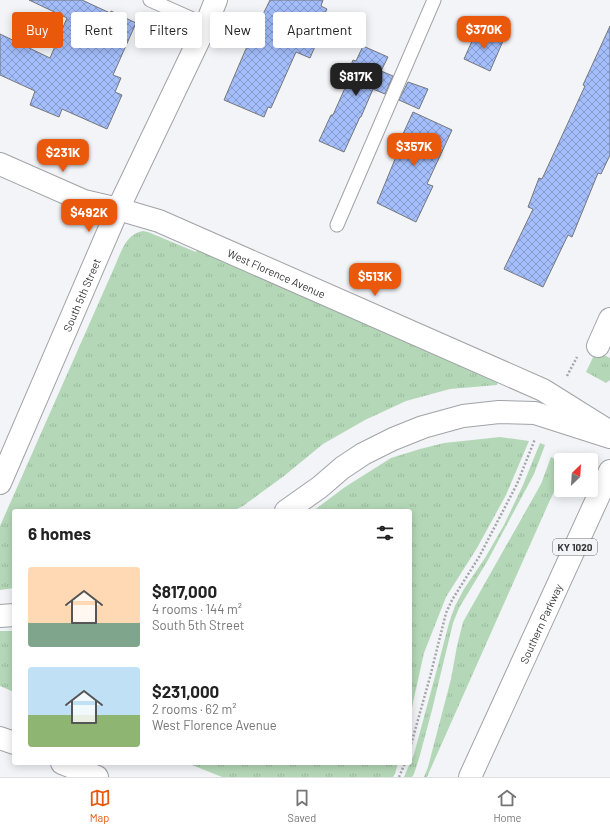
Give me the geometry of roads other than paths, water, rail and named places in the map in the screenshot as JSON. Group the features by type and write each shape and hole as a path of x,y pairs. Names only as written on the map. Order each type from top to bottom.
{"main road":[{"name":"South 5th Street","path":"0,482 118,209 206,25 216,0"},
{"name":"West Florence Avenue","path":"0,164 84,201 159,221 543,390 610,432"},
{"path":"589,349 610,318"},
{"path":"289,509 320,487 342,468 363,454 393,439 423,427 463,416 499,412 535,413 610,437"},
{"name":"Southern Parkway","path":"470,777 610,471"},
{"path":"0,616 12,615"},
{"path":"0,738 12,742"},
{"path":"67,765 97,777"}],"lane":[{"path":"150,0 206,25"},
{"path":"337,225 434,0"}]}
